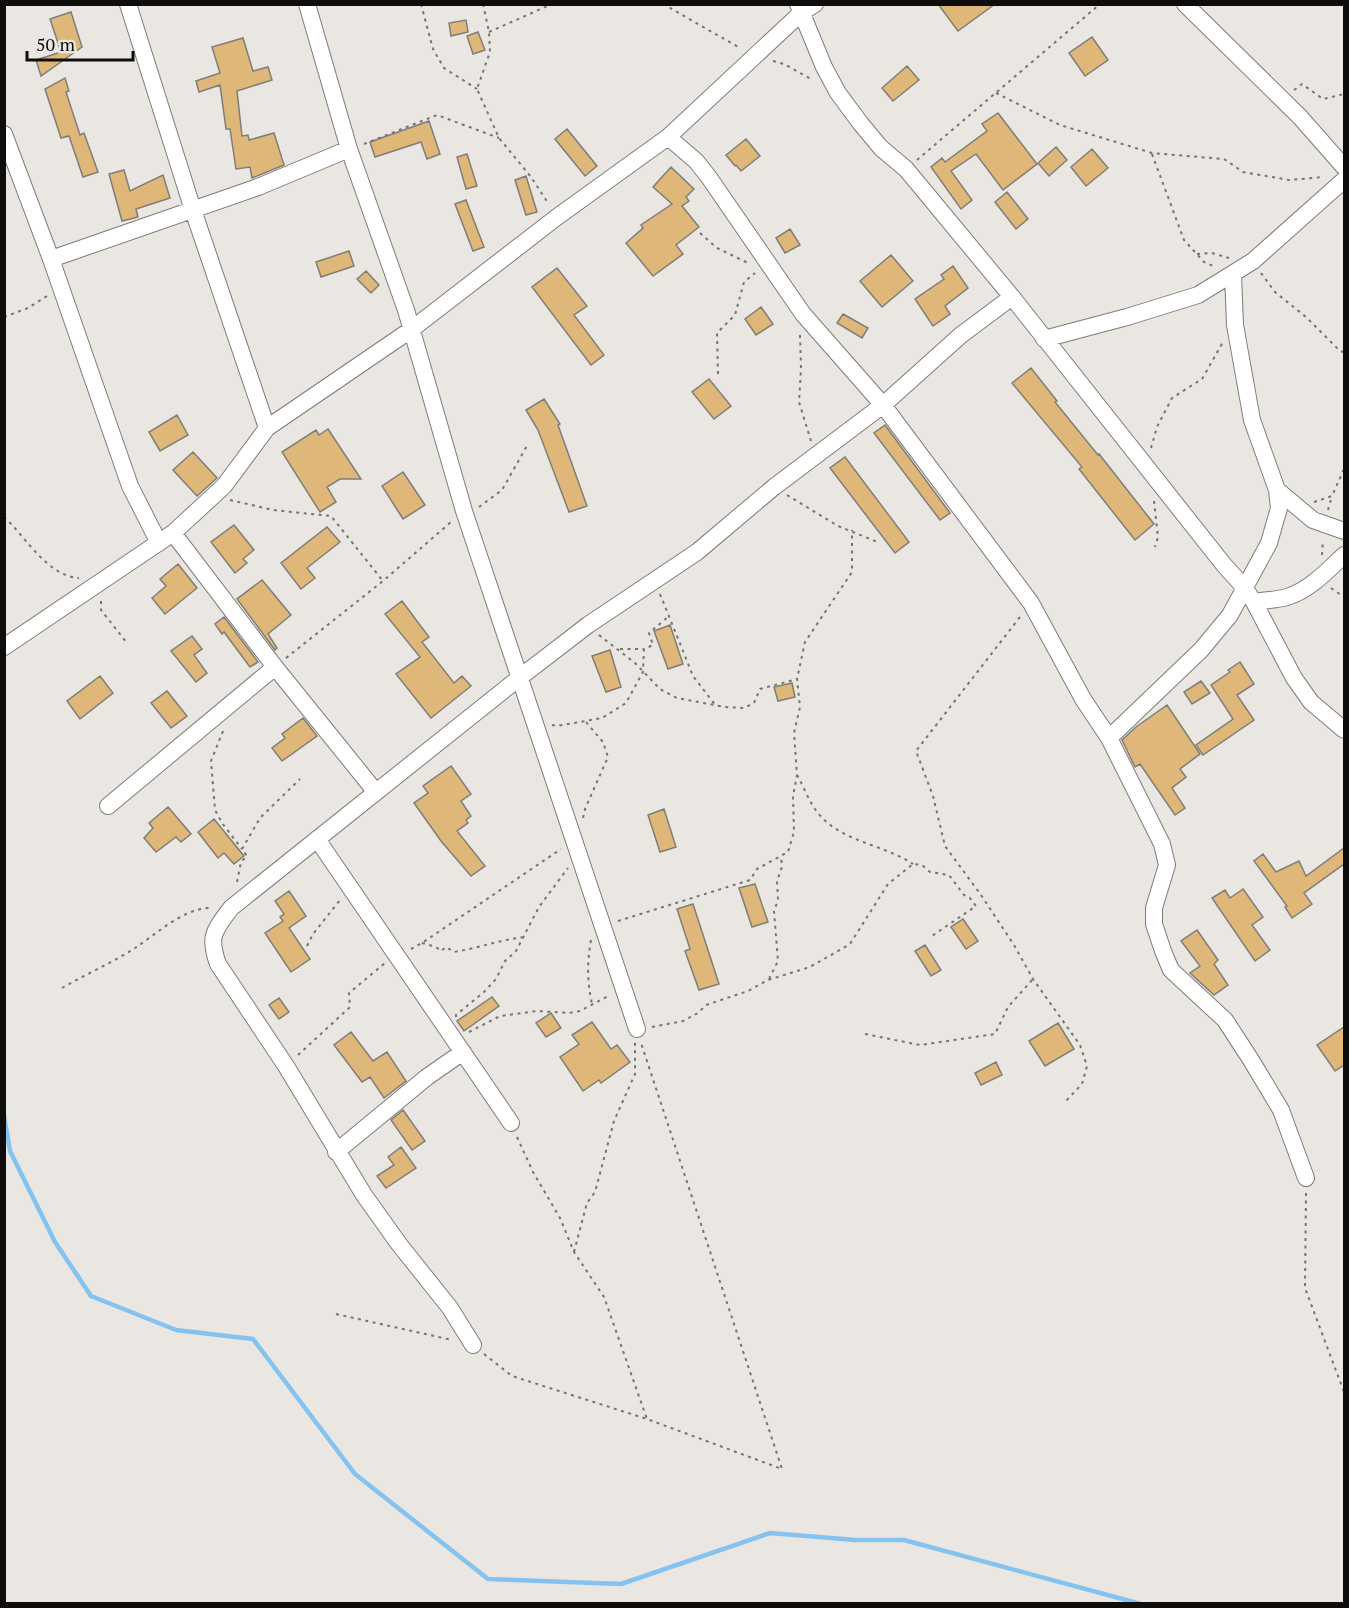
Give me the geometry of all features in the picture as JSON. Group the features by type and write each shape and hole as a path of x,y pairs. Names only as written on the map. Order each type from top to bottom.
{"street":[{"path":"128,4 193,210 267,428"},
{"path":"307,4 350,149 412,329 464,510 637,1029"},
{"path":"1044,339 1198,295 1253,261 1341,174 1282,98 1185,4"},
{"path":"4,647 173,533 214,497 238,469 267,428 412,329 557,217 668,137 805,7"},
{"path":"805,7 811,40 838,93 881,148 906,169 1012,297 1224,565 1244,587 1294,678 1311,702 1344,730"},
{"path":"4,134 8,154 51,259 130,486 159,543"},
{"path":"668,137 696,161 708,176 803,314 883,405 1031,603 1083,699 1109,738 1162,844 1167,865 1154,908 1154,924 1162,951 1171,970 1225,1020 1251,1060 1281,1110 1306,1178"},
{"path":"51,259 258,187 350,149"},
{"path":"1109,738 1201,650 1230,615 1269,543 1279,508 1277,490 1252,420 1236,326 1233,274"},
{"path":"472,1345 450,1308 399,1244 336,1152 286,1066 218,964 213,951 212,938 219,924 231,908 375,791 588,625 697,552 774,487 883,405 961,335 1012,297"},
{"path":"1277,490 1313,520 1344,531"},
{"path":"173,533 275,667 375,791"},
{"path":"1254,602 1285,598 1297,593 1319,579 1344,555"},
{"path":"108,806 275,667"},
{"path":"317,839 511,1123"},
{"path":"336,1152 427,1077 463,1052"}],"path":[{"path":"422,4 433,49 444,68 477,89 499,138 531,177 557,217"},
{"path":"477,89 490,52 489,32 483,4"},
{"path":"489,32 552,4"},
{"path":"906,169 1100,4"},
{"path":"1282,98 1302,84 1323,99 1344,94"},
{"path":"996,93 1060,125 1152,153 1224,159 1243,172 1289,180 1341,174"},
{"path":"350,149 437,115 499,138"},
{"path":"1152,153 1184,240 1204,262 1233,274"},
{"path":"700,234 717,248 753,266"},
{"path":"1197,254 1212,253 1229,258 1242,266 1253,261 1275,292 1306,317 1329,342 1344,352"},
{"path":"718,374 717,333 735,315 744,282 759,270 777,276"},
{"path":"4,317 28,308 49,295 58,283"},
{"path":"803,314 800,329 799,402 813,446 810,459"},
{"path":"1155,547 1158,537 1154,511 1151,449 1157,427 1172,398 1202,379 1215,353 1236,326"},
{"path":"275,667 383,581 464,510 478,507 502,490 528,444"},
{"path":"774,487 838,526 880,543"},
{"path":"214,497 273,510 331,516 383,581"},
{"path":"4,517 51,566 72,577 102,580 101,610 126,643"},
{"path":"592,1004 586,966 592,931 595,926 750,880 757,869 788,852 794,832 793,796 797,775 794,733 800,707 797,679 805,642 852,572 852,530"},
{"path":"652,582 663,599 668,618 693,676 717,706"},
{"path":"1031,603 916,751 933,796 945,846 1014,945 1033,979 1080,1045 1088,1066 1082,1084 1064,1103"},
{"path":"617,650 644,649 653,645 649,633 668,618"},
{"path":"588,625 660,689 677,698 717,706 744,708 754,703 760,689 797,679"},
{"path":"534,722 557,726 586,722 602,718 626,703 643,672 644,649"},
{"path":"62,988 135,948 183,916 207,907 231,908 241,862 247,856 215,810 211,761 223,731 218,713"},
{"path":"583,819 585,809 608,757 603,742 586,722"},
{"path":"797,775 817,812 830,823 854,839 899,855 913,864 922,865 930,872 949,875 964,896 970,898 976,906 932,936"},
{"path":"242,849 260,818 300,779"},
{"path":"457,1022 456,1014 484,992 496,979 505,961 516,951 539,907 565,870 572,866 575,845"},
{"path":"286,1066 350,1007 349,993 365,978 396,956 422,943 575,845"},
{"path":"768,980 778,961 774,911 778,900 777,881 782,867 781,856"},
{"path":"637,1029 683,1021 698,1013 706,1005 768,980 810,967 849,944 888,884 913,864"},
{"path":"307,946 313,934 350,890"},
{"path":"422,943 441,951 446,947 454,952 524,937"},
{"path":"865,1034 920,1045 995,1034 1008,1007 1033,979"},
{"path":"464,1034 501,1016 549,1010 569,1013 580,1011 623,988"},
{"path":"574,1252 587,1203 595,1192 614,1121 635,1074 634,1050 637,1029"},
{"path":"336,1314 472,1345 512,1376 647,1419 782,1469 637,1029"},
{"path":"511,1123 533,1172 560,1218 574,1252 604,1297 647,1419"},
{"path":"1306,1178 1305,1288 1344,1392"}],"building":[{"path":"938,4 995,4 958,31"},
{"path":"71,12 82,47 41,76 36,60 61,52 50,19"},
{"path":"466,20 468,32 451,36 449,23"},
{"path":"478,32 485,50 473,54 467,36"},
{"path":"1092,37 1108,60 1085,76 1069,53"},
{"path":"243,38 253,71 268,67 272,80 237,91 242,136 248,135 249,140 274,133 284,165 252,178 250,167 236,169 230,129 226,129 220,85 199,92 196,81 220,73 212,47"},
{"path":"907,66 919,80 893,101 882,88"},
{"path":"65,78 69,91 66,92 80,135 84,133 98,172 83,177 69,136 61,138 45,89"},
{"path":"998,113 1037,164 1003,190 976,154 951,171 972,200 961,209 931,167 942,158 945,162 987,131 982,124"},
{"path":"429,121 440,154 427,159 421,142 375,157 370,142"},
{"path":"567,129 597,166 585,176 555,139"},
{"path":"746,139 760,156 741,171 726,155"},
{"path":"1056,147 1067,160 1049,176 1038,163"},
{"path":"1092,149 1108,168 1086,186 1071,167"},
{"path":"467,154 477,186 466,189 457,157"},
{"path":"671,167 694,189 686,197 689,201 682,206 699,227 676,245 683,254 653,276 626,243 643,228 641,225 672,204 653,187"},
{"path":"124,170 130,191 163,175 170,198 136,209 138,217 122,221 109,174"},
{"path":"526,176 537,212 526,215 515,180"},
{"path":"1007,192 1028,219 1016,229 995,202"},
{"path":"466,200 484,247 473,251 455,204"},
{"path":"790,229 800,245 785,253 776,238"},
{"path":"349,251 354,266 321,277 316,262"},
{"path":"891,255 913,281 882,307 860,281"},
{"path":"953,266 968,288 945,306 950,314 933,326 915,299 944,279 941,275"},
{"path":"557,268 587,306 574,315 604,355 591,365 532,287"},
{"path":"366,271 379,285 371,293 357,279"},
{"path":"761,307 773,324 756,335 745,319"},
{"path":"843,314 868,328 862,338 837,323"},
{"path":"1031,368 1057,401 1055,402 1154,524 1135,540 1079,469 1082,467 1012,383"},
{"path":"709,379 731,406 714,419 692,392"},
{"path":"544,399 560,424 558,425 587,506 569,512 538,430 526,410"},
{"path":"177,415 188,435 160,451 149,432"},
{"path":"885,425 950,513 940,520 874,433"},
{"path":"328,429 361,479 340,479 327,487 336,502 320,512 282,452 316,430 319,435"},
{"path":"193,452 217,478 197,496 173,470"},
{"path":"845,457 909,542 895,553 830,468"},
{"path":"403,472 425,505 403,519 382,486"},
{"path":"234,525 254,550 243,559 247,563 235,573 211,542"},
{"path":"327,527 340,542 307,568 315,578 301,589 281,563"},
{"path":"178,564 197,588 165,614 152,598 166,586 160,579"},
{"path":"262,580 291,615 268,634 277,648 275,650 237,599"},
{"path":"402,601 429,637 422,642 454,683 462,676 471,686 431,718 396,674 420,657 385,614"},
{"path":"224,617 258,662 250,667 224,632 222,634 215,624"},
{"path":"670,625 683,664 668,669 654,631"},
{"path":"192,636 202,649 194,655 207,673 196,682 171,651"},
{"path":"610,650 621,687 606,692 592,656"},
{"path":"1240,662 1254,684 1237,695 1254,720 1203,755 1196,745 1233,719 1211,685"},
{"path":"100,676 113,693 80,719 67,701"},
{"path":"1201,681 1210,693 1192,704 1184,692"},
{"path":"792,683 795,697 778,701 774,687"},
{"path":"167,691 187,716 171,728 151,703"},
{"path":"1167,705 1200,754 1180,769 1186,777 1172,788 1185,808 1175,815 1140,764 1135,767 1122,740"},
{"path":"303,718 317,736 282,761 272,748 285,738 282,734"},
{"path":"451,766 471,794 461,801 471,816 466,820 468,823 457,831 485,866 471,876 441,841 414,803 428,793 423,786"},
{"path":"168,807 191,834 181,842 176,837 156,852 144,838 153,828 149,823"},
{"path":"664,809 676,847 660,852 648,815"},
{"path":"214,819 244,856 234,864 224,853 218,858 198,832"},
{"path":"1344,848 1344,864 1304,893 1312,904 1292,918 1285,907 1287,906 1254,861 1263,854 1276,872 1299,861 1306,876"},
{"path":"755,884 768,922 752,927 739,888"},
{"path":"1243,889 1263,917 1252,925 1270,950 1255,961 1212,898 1225,890 1230,898"},
{"path":"289,891 306,916 289,928 310,959 291,972 265,933 283,921 280,917 284,914 275,901"},
{"path":"693,904 719,984 699,990 685,951 690,949 677,909"},
{"path":"963,919 978,941 966,949 951,927"},
{"path":"1197,930 1218,960 1214,964 1228,985 1214,995 1190,973 1200,966 1181,941"},
{"path":"925,945 941,970 931,976 915,951"},
{"path":"492,997 499,1006 464,1031 457,1021"},
{"path":"279,998 289,1012 279,1019 269,1005"},
{"path":"551,1013 561,1028 546,1037 536,1023"},
{"path":"592,1022 611,1049 617,1045 630,1062 601,1083 599,1080 583,1091 560,1057 579,1044 572,1035"},
{"path":"1058,1023 1074,1049 1045,1066 1029,1041"},
{"path":"1344,1027 1344,1065 1335,1071 1317,1045"},
{"path":"351,1032 373,1061 387,1052 406,1081 384,1098 370,1077 362,1082 334,1045"},
{"path":"996,1062 1002,1075 981,1085 975,1073"},
{"path":"403,1110 425,1141 412,1150 391,1120"},
{"path":"401,1147 416,1168 386,1188 377,1176 394,1165 388,1157"}],"waterway":[{"path":"4,1115 10,1151 55,1242 91,1296 176,1330 253,1339 355,1474 488,1579 621,1584 770,1533 855,1540 904,1540 1141,1604"}]}
